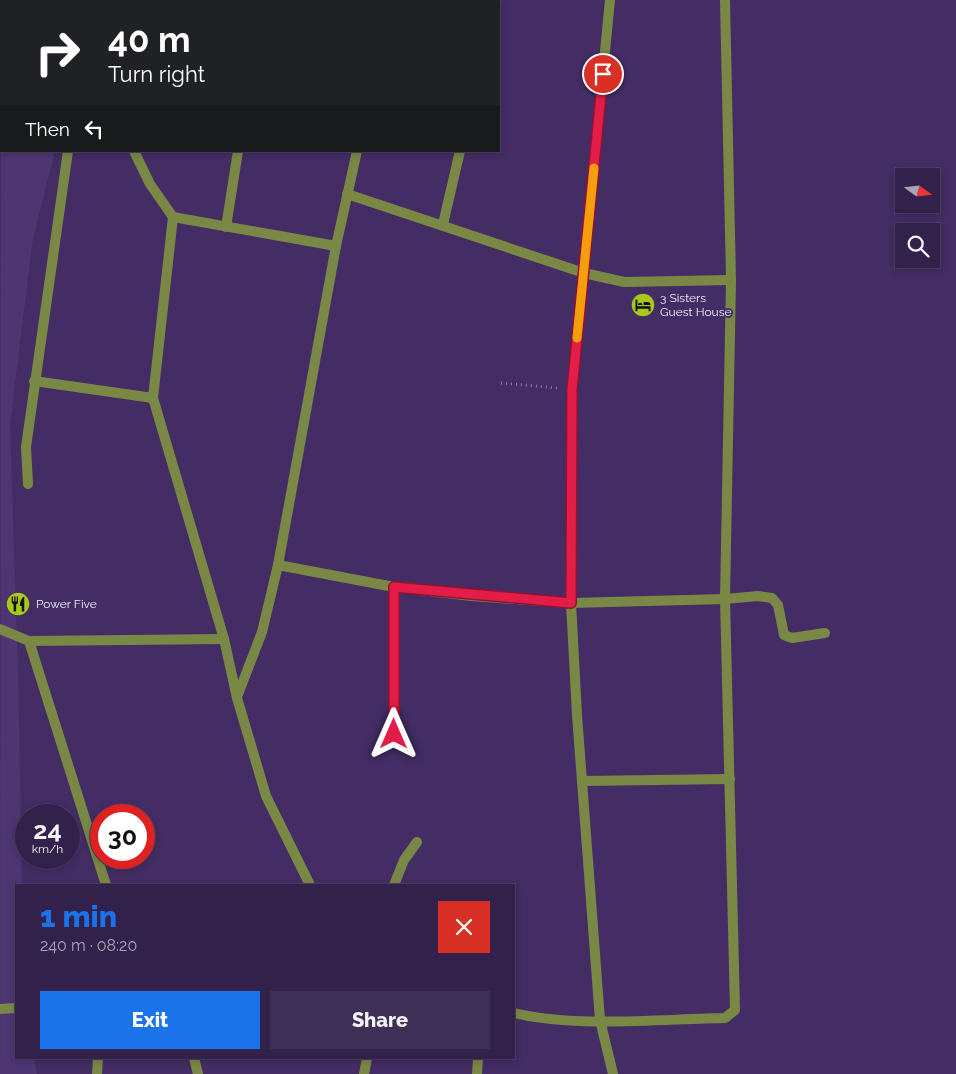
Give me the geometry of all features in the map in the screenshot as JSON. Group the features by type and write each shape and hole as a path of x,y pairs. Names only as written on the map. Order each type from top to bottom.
{"street":[{"path":"610,0 572,390 571,603 600,1020 613,1074"},
{"path":"515,1013 536,1018 600,1020 725,1018 732,1015 735,1010 725,599 731,280 725,0"},
{"path":"28,484 26,447 68,152"},
{"path":"134,152 150,184 173,217 153,398 224,639 237,698 266,796 310,884"},
{"path":"226,226 238,152"},
{"path":"237,698 262,632 278,565 336,246 356,152"},
{"path":"443,224 460,152"},
{"path":"347,194 443,224 584,273 624,282 731,280"},
{"path":"173,217 336,246"},
{"path":"34,381 153,398"},
{"path":"278,565 394,587 571,603 725,599 758,596 772,598 778,604 784,635 792,638 825,633"},
{"path":"394,587 394,734"},
{"path":"0,629 29,641 224,639"},
{"path":"29,641 106,884"},
{"path":"582,781 730,779"},
{"path":"394,884 404,860 417,842"},
{"path":"0,1009 15,1008"},
{"path":"97,1074 98,1059"},
{"path":"194,1059 198,1074"},
{"path":"364,1074 367,1059"},
{"path":"477,1074 478,1059"}],"path":[{"path":"501,383 572,390"}],"shaded area":[{"path":"1,152 55,152 33,238 10,425 20,804 15,804 15,869 22,869 22,884 15,884 15,1059 34,1059 37,1074 0,1074"}],"slow traffic":[{"path":"577,338 594,168"}],"place":[{"name":"3 Sisters Guest House","path":"643,305"},
{"name":"Power Five","path":"18,604"}],"route":[{"path":"394,734 394,587 472,596 571,603 572,390 603,74"}]}
